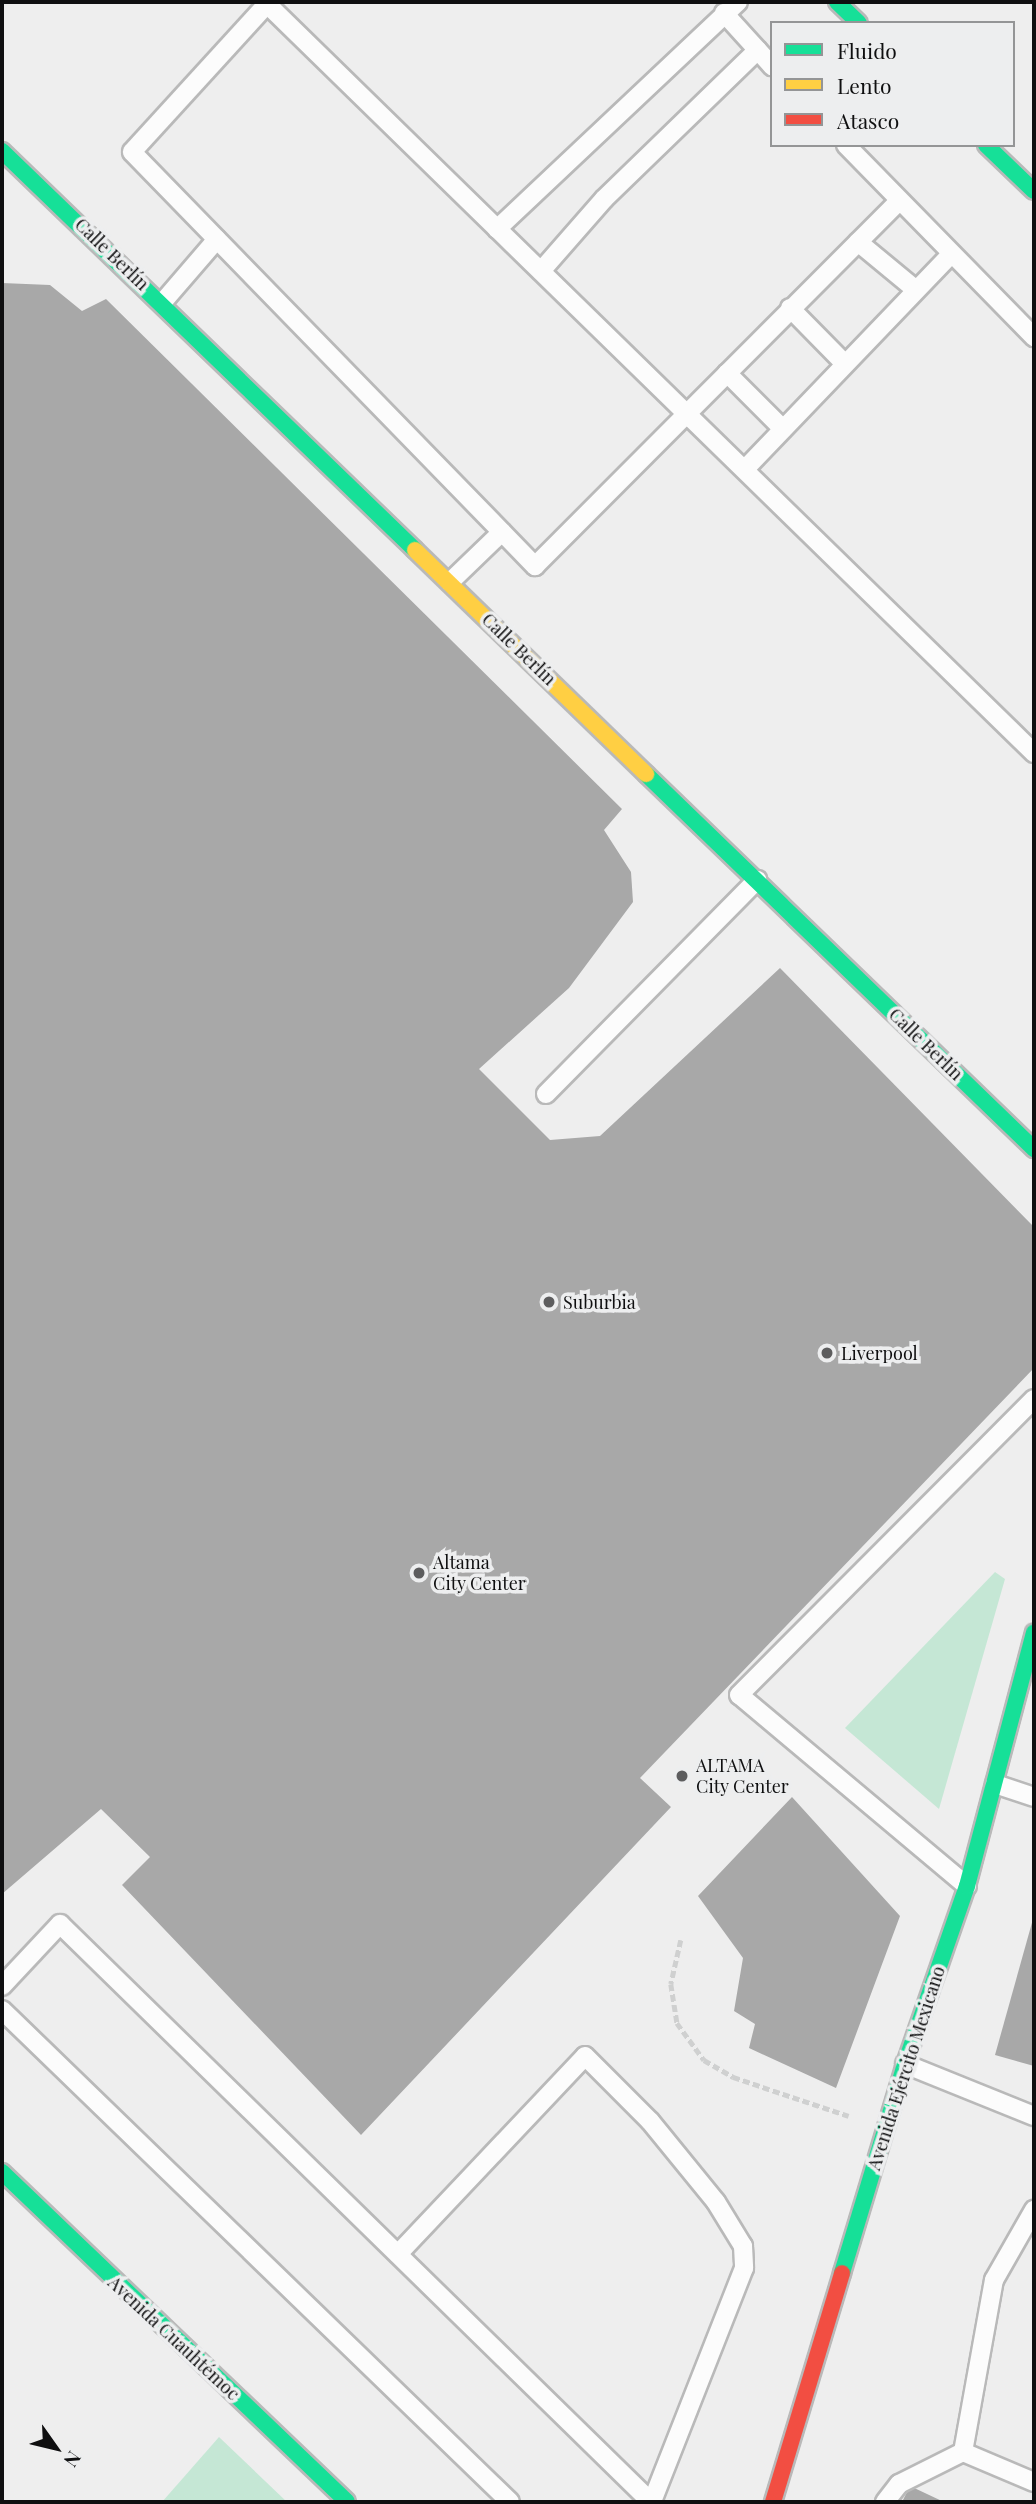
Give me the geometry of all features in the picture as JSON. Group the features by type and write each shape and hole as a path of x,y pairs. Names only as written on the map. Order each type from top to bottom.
{"street":[{"path":"837,2 857,21"},
{"path":"988,147 1034,191"},
{"name":"Calle Berlín","path":"2,151 1034,1149"},
{"name":"Avenida Ejército Mexicano","path":"773,2502 905,2064 967,1886 1034,1633"},
{"name":"Avenida Cuauhtémoc","path":"2,2172 347,2502"}],"lane":[{"path":"898,202 790,308 690,412 535,566 132,152 266,3 497,229 690,412 1034,753"},
{"path":"497,229 731,8 758,50 770,63"},
{"path":"541,271 604,199 758,50"},
{"path":"848,147 898,202 1034,337"},
{"path":"162,303 217,239"},
{"path":"858,242 916,290"},
{"path":"746,468 951,254"},
{"path":"790,308 844,363"},
{"path":"727,373 783,429"},
{"path":"450,582 502,532"},
{"path":"546,1094 757,880"},
{"path":"967,1886 739,1695 1034,1399"},
{"path":"995,1784 1034,1797"},
{"path":"2,1986 60,1924 652,2502 744,2268 743,2246 716,2202 650,2121 584,2056 398,2254"},
{"path":"2,2010 510,2502"},
{"path":"905,2064 1034,2116"},
{"path":"963,2452 994,2280 1034,2210"},
{"path":"886,2502 899,2484 963,2452 1034,2482"}],"path":[{"path":"681,1940 671,1984 677,2023 704,2060 733,2077 886,2129"}],"green space":[{"path":"995,1572 1005,1579 939,1809 845,1728"},
{"path":"219,2437 287,2502 162,2502"}],"building":[{"name":"Altama City Center","path":"2,283 50,285 82,311 106,299 622,809 604,830 631,872 633,902 569,988 479,1069 550,1140 600,1136 780,968 1034,1227 1034,1368 640,1778 671,1807 361,2135 122,1885 150,1857 101,1809 2,1894"},
{"path":"792,1797 900,1916 836,2088 749,2048 755,2024 734,2011 743,1958 698,1896"},
{"path":"1034,1920 1034,2066 995,2055"},
{"path":"910,2486 944,2502 902,2502"}],"traffic: fast":[{"path":"837,2 857,21"},
{"path":"988,147 1034,191"},
{"path":"2,151 415,550"},
{"path":"646,774 1034,1149"},
{"path":"842,2273 905,2064 967,1886 1034,1633"},
{"path":"2,2172 347,2502"}],"traffic: slow":[{"path":"415,550 646,774"}],"traffic: jam":[{"path":"773,2502 842,2273"}],"place":[{"name":"Suburbia","path":"549,1302"},
{"name":"Liverpool","path":"827,1353"},
{"name":"Altama City Center","path":"419,1573"},
{"name":"ALTAMA City Center","path":"682,1776"}]}
